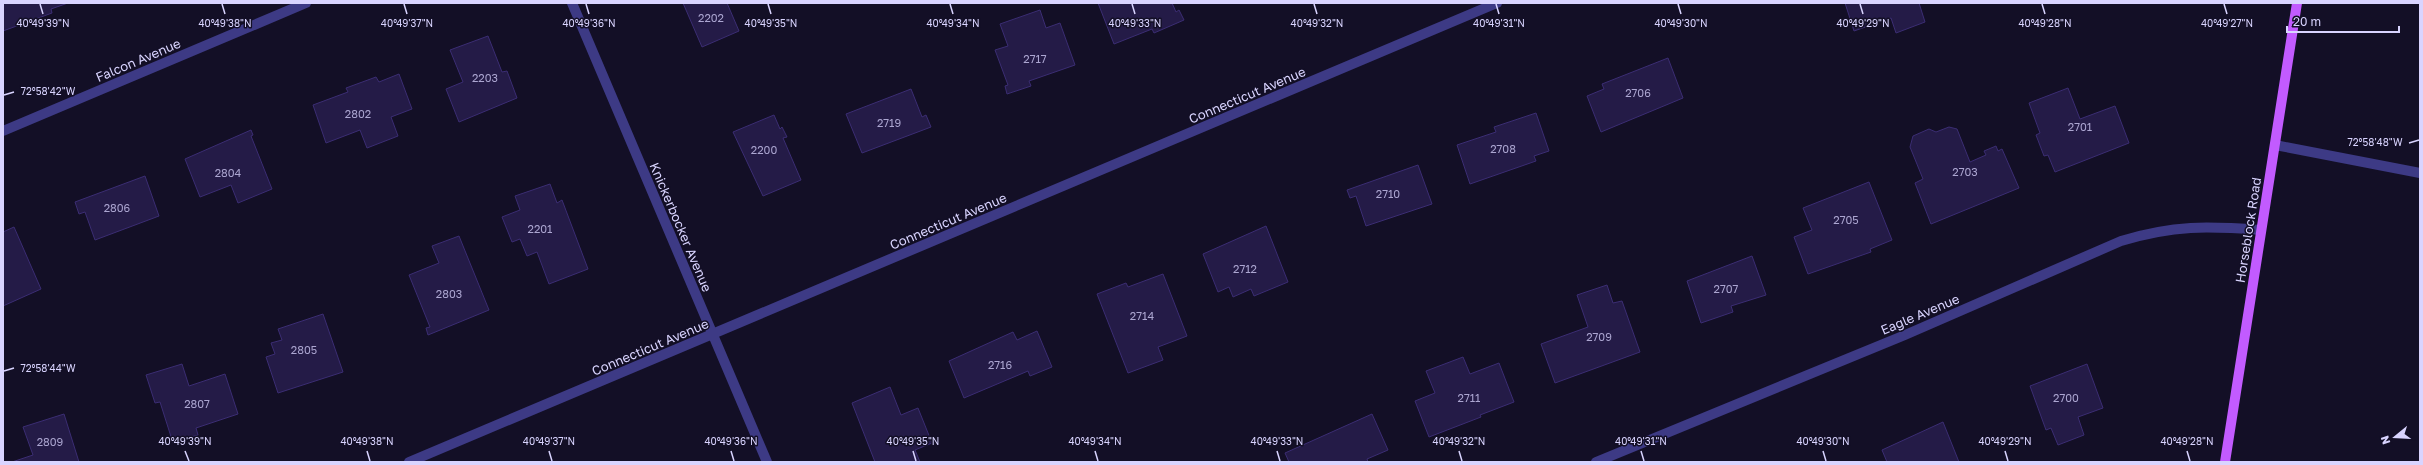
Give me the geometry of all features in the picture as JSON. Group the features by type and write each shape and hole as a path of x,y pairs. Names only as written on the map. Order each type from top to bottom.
{"main road":[{"name":"Horseblock Road","path":"2225,462 2297,3"}],"street":[{"name":"Falcon Avenue","path":"3,131 306,3"},
{"name":"Knickerbocker Avenue","path":"572,3 767,462"},
{"name":"Connecticut Avenue","path":"409,462 1497,3"},
{"path":"2275,145 2420,173"},
{"name":"Eagle Avenue","path":"1596,462 1905,335 2121,241 2147,233 2193,227 2261,230"}],"building":[{"path":"3,3 68,3 51,9 52,13 3,31"},
{"path":"683,3 727,3 739,31 702,47"},
{"path":"1098,3 1172,3 1176,12 1179,10 1184,20 1154,33 1152,29 1114,44"},
{"path":"1845,3 1919,3 1925,22 1896,33 1891,18 1854,31"},
{"path":"1040,10 1046,28 1060,23 1075,65 1029,81 1031,86 1007,94 1005,86 1008,85 995,50 1008,46 1000,24"},
{"path":"488,36 502,72 507,71 517,98 459,122 446,89 463,82 450,50"},
{"path":"1668,58 1683,98 1601,132 1587,96 1604,89 1602,84"},
{"path":"399,74 412,109 391,117 398,136 367,148 360,130 326,143 313,105 348,92 346,88 376,77 379,82"},
{"path":"2068,88 2080,119 2115,106 2129,143 2055,172 2048,155 2044,156 2036,135 2040,133 2029,103"},
{"path":"911,89 922,117 926,115 931,127 862,153 846,114"},
{"path":"1536,113 1549,151 1534,156 1536,161 1470,184 1457,145 1496,132 1494,127"},
{"path":"774,115 780,129 782,127 787,137 783,138 801,180 763,196 733,132"},
{"path":"1949,127 1957,129 1970,162 1986,155 1984,151 1996,146 1998,151 2002,149 2019,188 1931,224 1915,183 1923,179 1910,147 1913,136 1929,129 1936,132"},
{"path":"251,130 253,135 251,136 272,189 238,203 231,185 200,197 185,159"},
{"path":"1418,165 1432,204 1366,226 1356,196 1350,198 1347,190"},
{"path":"145,176 159,216 95,240 85,212 79,214 75,202"},
{"path":"1869,182 1892,240 1870,249 1871,252 1808,274 1794,237 1812,230 1803,208"},
{"path":"550,184 557,203 562,200 588,269 549,284 537,252 527,256 520,239 512,242 502,217 520,210 515,196"},
{"path":"1266,226 1288,282 1254,296 1251,289 1233,297 1229,287 1218,292 1203,254"},
{"path":"14,227 41,289 3,306 3,232"},
{"path":"459,236 489,310 428,335 426,328 430,327 409,275 439,263 432,246"},
{"path":"1752,256 1766,295 1731,306 1733,312 1701,323 1687,281"},
{"path":"1163,274 1187,336 1158,347 1163,360 1128,373 1097,294 1126,283 1128,287"},
{"path":"1607,285 1613,303 1622,301 1640,352 1555,383 1541,344 1588,327 1577,295"},
{"path":"323,314 343,372 278,393 266,357 275,354 271,343 282,340 278,329"},
{"path":"1037,331 1052,367 1030,376 1028,371 964,398 949,361 1013,332 1017,340"},
{"path":"1463,357 1470,374 1499,363 1514,402 1480,415 1481,417 1429,437 1415,401 1435,393 1426,371"},
{"path":"182,364 189,386 225,374 238,414 196,428 198,435 173,443 160,402 155,403 146,375"},
{"path":"2087,364 2103,408 2078,417 2084,435 2058,445 2051,428 2046,430 2030,386"},
{"path":"890,387 901,415 918,408 932,443 915,450 920,462 875,462 852,403"},
{"path":"64,414 79,462 12,462 33,455 23,427"},
{"path":"1372,414 1388,450 1367,459 1368,462 1289,462 1285,453"},
{"path":"1943,422 1959,462 1887,462 1882,450"}]}
